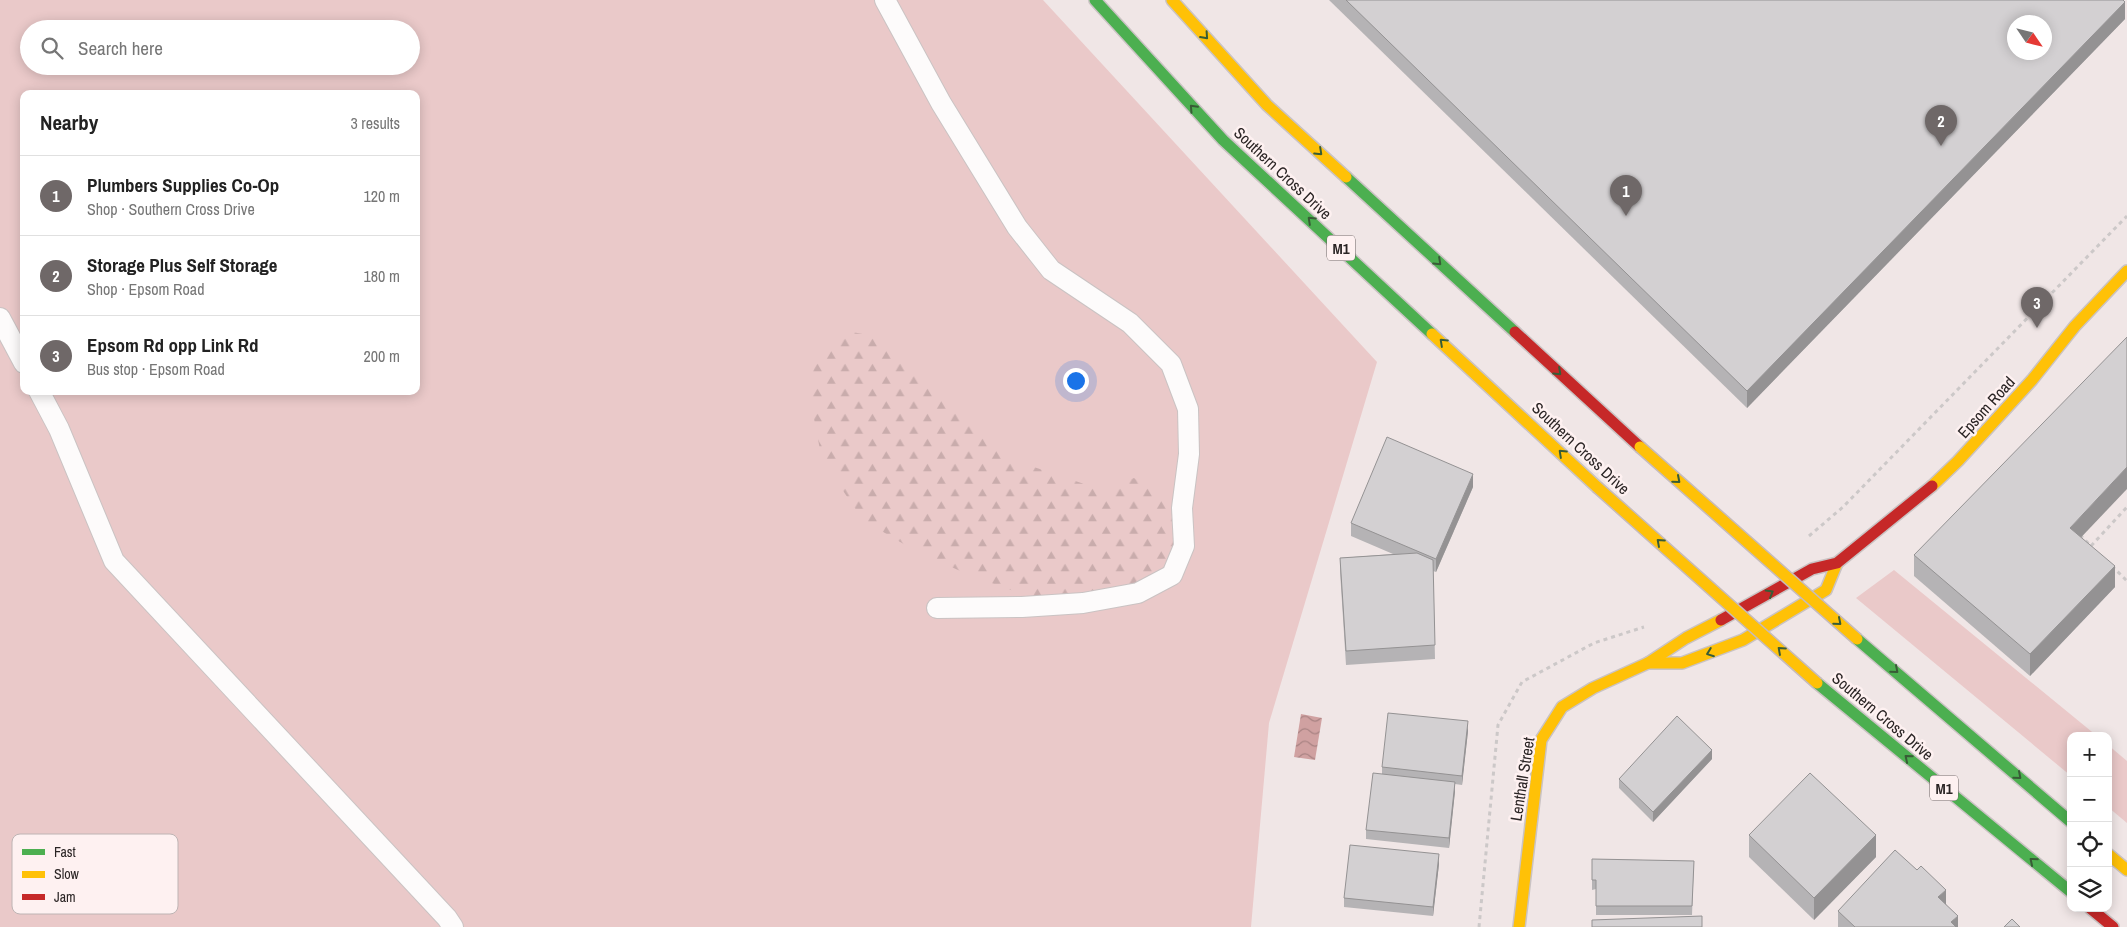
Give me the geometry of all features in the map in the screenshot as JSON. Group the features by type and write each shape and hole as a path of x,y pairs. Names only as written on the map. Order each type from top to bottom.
{"main road":[{"name":"Southern Cross Drive","path":"1095,0 1223,140 1597,486 1817,682 2067,889"},
{"path":"1172,0 1267,105 1640,447 1858,639 2067,819"},
{"name":"Epsom Road","path":"1854,551 1926,492 1958,461 2032,380 2075,326 2127,271"},
{"name":"Lenthall Street","path":"1519,927 1541,740 1562,707 1593,688 1648,663 1686,638 1722,620 1812,569 1837,563 1854,551"},
{"name":"Lenthall Street","path":"1648,663 1682,663 1744,640 1826,590 1837,563"},
{"path":"2112,857 2127,870"},
{"path":"2095,912 2113,927"}],"lane":[{"path":"885,0 941,103 1017,227 1051,270 1130,323 1171,364 1188,409 1188,454 1182,508 1184,546 1172,576 1138,593 1083,603 1022,607 937,608"},
{"path":"0,318 20,356"},
{"path":"40,395 59,429 114,561 447,918 453,927"}],"path":[{"path":"1804,540 1843,507 2127,216"},
{"path":"2090,545 2127,507"},
{"path":"2076,531 2096,551"},
{"path":"2109,563 2127,581"}],"green space":[{"path":"0,0 1043,0 1377,362 1269,723 1251,927 0,927"},
{"path":"842,330 878,337 1022,463 1102,490 1134,478 1175,502 1184,546 1172,575 1132,594 1036,599 969,575 912,549 863,520 822,460 809,393 817,351"},
{"path":"1894,570 2092,732 2067,732 2067,773 1856,598"},
{"path":"2112,748 2127,761 2127,823 2112,810"}],"water":[{"path":"1301,714 1322,718 1315,760 1294,757"}],"building":[{"path":"1346,0 2123,0 2125,2 1747,391"},
{"path":"2127,337 2127,467 2070,528 2115,566 2030,654 1914,555"},
{"path":"1387,437 1473,474 1436,559 1351,523"},
{"path":"1417,553 1433,560 1435,645 1346,651 1340,558"},
{"path":"1388,713 1468,721 1462,776 1382,767"},
{"path":"1677,716 1712,750 1653,812 1619,779"},
{"path":"1373,773 1455,782 1449,838 1366,830"},
{"path":"1810,773 1876,835 1814,898 1749,835"},
{"path":"1350,845 1439,854 1433,907 1344,898"},
{"path":"1895,850 1917,870 1921,866 1946,890 1938,897 1958,916 1951,922 1956,927 1855,927 1838,911"},
{"path":"1592,859 1694,861 1692,906 1596,906 1596,880 1592,880"},
{"path":"1702,916 1702,927 1592,927 1592,920"},
{"path":"2012,919 2020,927 2004,927"}],"traffic: fast":[{"path":"1095,0 1223,140 1432,334"},
{"path":"1346,177 1515,332"},
{"path":"1857,639 2067,819"},
{"path":"1817,683 2067,889"}],"traffic: slow":[{"path":"1172,0 1267,105 1346,177"},
{"path":"1932,486 1958,461 2032,380 2075,326 2127,271"},
{"path":"1432,334 1597,487"},
{"path":"1640,447 1857,639"},
{"path":"1597,487 1817,683"},
{"path":"1648,663 1682,663 1743,640 1826,590 1837,563"},
{"path":"1519,927 1541,740 1562,707 1593,688 1648,663 1686,638 1721,620"},
{"path":"2112,857 2127,870"}],"traffic: jam":[{"path":"1515,332 1640,447"},
{"path":"1721,620 1812,569 1837,563 1932,486"},
{"path":"2095,912 2113,927"}],"place":[{"name":"Storage Plus Self Storage","path":"1941,146"},
{"name":"Plumbers Supplies Co-Op","path":"1626,216"},
{"name":"Epsom Rd opp Link Rd","path":"2037,328"}]}
